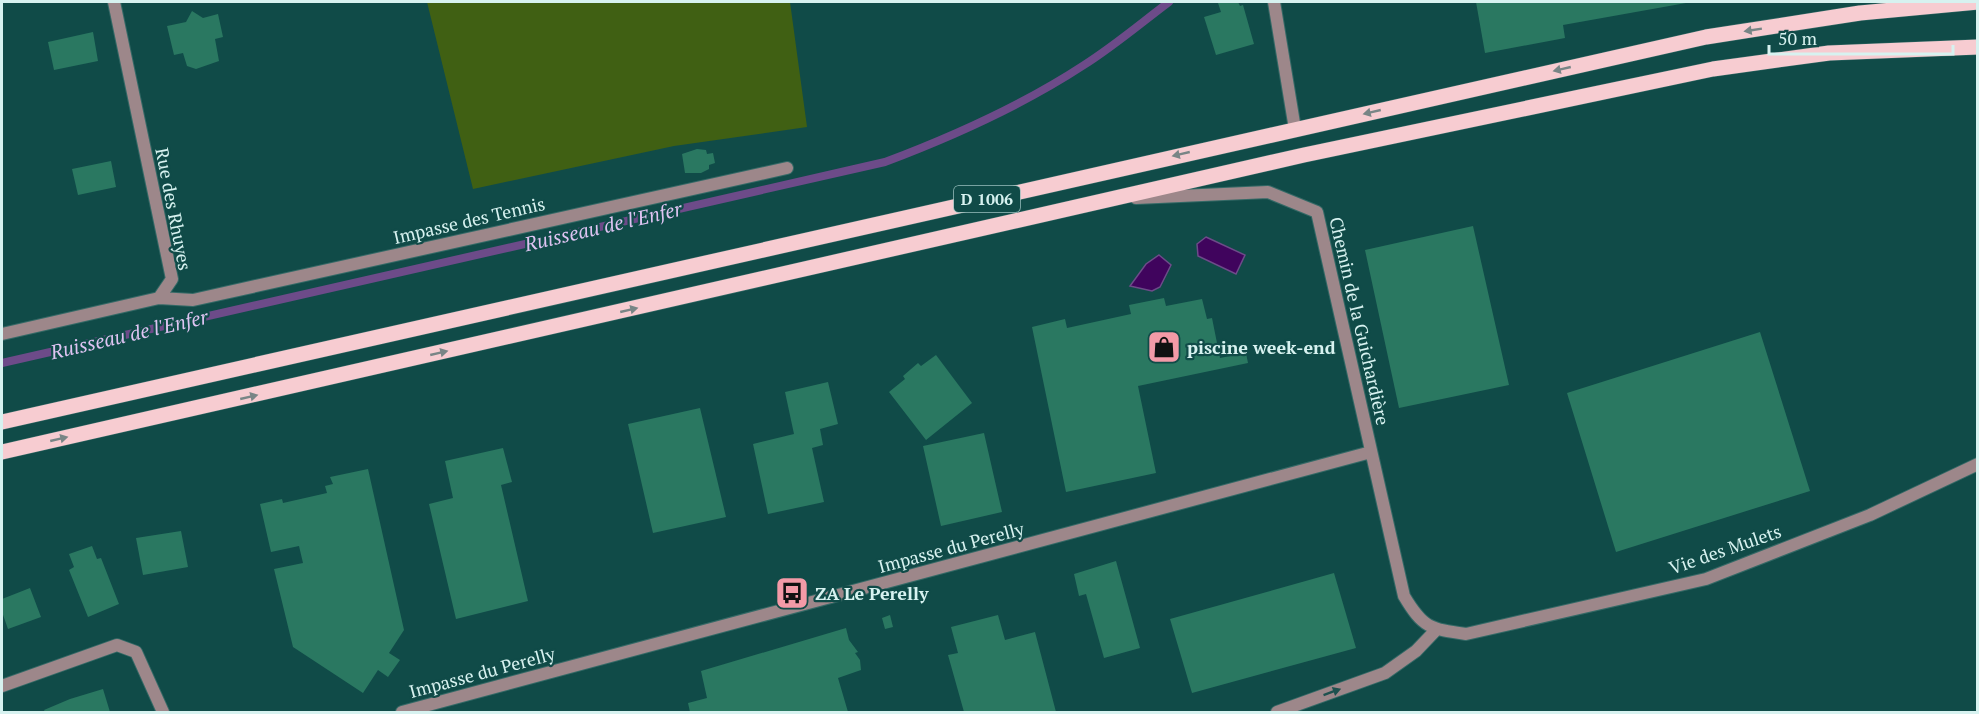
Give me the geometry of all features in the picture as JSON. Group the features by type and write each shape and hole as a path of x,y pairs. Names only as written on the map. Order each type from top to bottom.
{"main road":[{"name":"D 1006","path":"2,422 1706,37 1860,13 1977,2"},
{"name":"D 1006","path":"2,452 1304,155 1713,69 1829,53 1977,47"}],"street":[{"name":"Rue des Rhuyes","path":"114,2 172,279 159,298"},
{"path":"1274,2 1295,129"},
{"name":"Impasse des Tennis","path":"159,298 193,300 787,168"},
{"name":"Chemin de la Guichardière","path":"1111,200 1268,192 1317,212 1404,596 1416,618 1436,630"},
{"path":"2,334 159,298"},
{"name":"Impasse du Perelly","path":"402,712 1371,452"},
{"name":"Vie des Mulets","path":"1436,630 1466,634 1706,579 1870,515 1977,464"},
{"path":"1277,712 1385,673 1416,651 1436,630"},
{"path":"2,686 117,645 135,652 163,712"}],"green space":[{"path":"427,2 790,2 807,127 674,146 473,189"}],"shaded area":[{"path":"1206,237 1245,255 1236,274 1198,256 1197,244"},
{"path":"1159,255 1171,265 1160,287 1152,291 1130,286 1146,264"}],"building":[{"path":"1238,2 1240,6 1243,5 1254,44 1216,55 1204,17 1221,12 1218,3"},
{"path":"1476,2 1686,3 1563,25 1565,38 1485,53"},
{"path":"192,11 203,18 218,14 223,37 215,39 219,61 196,69 187,66 183,53 174,55 167,26 186,22"},
{"path":"93,32 98,61 54,70 48,42"},
{"path":"697,149 706,150 707,154 713,153 715,163 709,165 709,169 701,173 685,173 682,154"},
{"path":"111,161 116,187 78,195 72,169"},
{"path":"1473,226 1509,385 1399,408 1365,250"},
{"path":"1164,298 1166,306 1202,299 1207,319 1212,318 1220,358 1246,353 1248,363 1138,386 1156,473 1066,492 1032,327 1065,319 1067,328 1131,314 1129,305"},
{"path":"1760,332 1810,491 1616,552 1567,393"},
{"path":"936,355 972,403 926,440 889,392 905,379 903,376 918,363 921,366"},
{"path":"828,382 838,424 820,429 823,445 812,448 824,502 768,514 753,444 794,434 785,392"},
{"path":"700,408 726,517 653,533 628,424"},
{"path":"984,433 1002,512 941,526 923,446"},
{"path":"503,448 512,482 501,485 528,601 456,619 429,504 453,498 445,461"},
{"path":"368,469 404,630 389,653 400,660 388,677 378,670 363,693 293,647 274,569 303,563 299,546 271,552 260,504 282,499 283,503 327,493 325,486 333,484 330,477"},
{"path":"181,531 188,567 143,575 136,538"},
{"path":"92,546 97,559 101,558 119,604 88,617 69,570 74,567 69,554"},
{"path":"1116,561 1140,648 1104,658 1086,594 1079,596 1074,574"},
{"path":"1334,573 1356,648 1192,693 1170,619"},
{"path":"30,588 41,617 8,629 2,612 2,599"},
{"path":"890,615 893,627 885,629 882,618"},
{"path":"998,615 1005,640 1035,632 1056,712 964,712 948,655 958,653 951,627"},
{"path":"846,628 849,640 858,652 855,653 860,660 861,670 838,678 848,712 690,712 688,703 707,698 701,671"},
{"path":"103,689 110,712 45,712 44,710 70,699"}],"waterway":[{"name":"Ruisseau de l'Enfer","path":"2,363 885,162 937,142 1061,80 1095,58 1169,2"}],"place":[{"name":"piscine week-end","path":"1164,347"},
{"name":"ZA Le Perelly","path":"792,593"}]}
